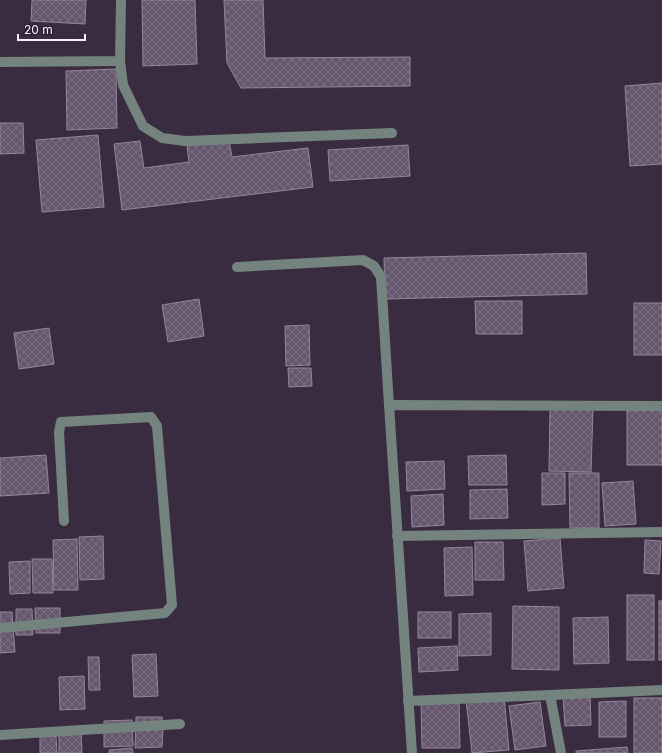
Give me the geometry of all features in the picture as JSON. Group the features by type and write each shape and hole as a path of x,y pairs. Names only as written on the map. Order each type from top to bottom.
{"street":[{"path":"121,0 120,61 123,85 143,126 162,138 185,141 392,132"},
{"path":"0,62 120,61"},
{"path":"237,266 363,260 374,266 381,277 412,753"},
{"path":"389,405 662,406"},
{"path":"0,628 165,613 172,605 157,426 151,417 61,422 59,432 64,521"},
{"path":"397,536 662,532"},
{"path":"408,701 662,690"},
{"path":"550,695 561,753"},
{"path":"0,735 180,724"}],"building":[{"path":"32,0 86,0 85,24 31,21"},
{"path":"142,0 195,0 197,64 143,66"},
{"path":"224,0 263,0 265,58 410,57 410,86 241,88 227,63"},
{"path":"116,69 117,128 67,130 66,71"},
{"path":"662,83 662,164 630,166 625,86"},
{"path":"0,123 23,123 24,153 0,154"},
{"path":"98,135 104,207 42,212 36,140"},
{"path":"140,141 144,168 189,162 187,146 229,141 232,157 308,148 313,187 122,210 114,144"},
{"path":"408,145 410,176 330,181 328,150"},
{"path":"586,253 587,294 385,299 384,258"},
{"path":"199,299 204,336 168,342 162,305"},
{"path":"475,301 522,301 522,334 476,334"},
{"path":"634,303 662,303 662,355 634,355"},
{"path":"309,325 310,365 286,366 285,326"},
{"path":"49,328 54,364 19,369 14,333"},
{"path":"288,368 311,368 312,386 289,387"},
{"path":"550,408 593,408 591,472 549,471"},
{"path":"662,410 662,465 627,465 627,411"},
{"path":"46,455 49,493 0,496 0,458"},
{"path":"506,455 507,485 469,485 468,456"},
{"path":"444,461 445,489 407,491 406,462"},
{"path":"542,473 565,473 565,504 542,505"},
{"path":"569,473 599,473 599,528 570,528"},
{"path":"633,481 636,524 605,526 602,483"},
{"path":"507,489 508,518 470,519 470,490"},
{"path":"443,494 444,525 412,527 411,496"},
{"path":"103,536 104,579 80,580 79,537"},
{"path":"560,538 564,588 528,591 524,541"},
{"path":"77,539 78,590 54,590 53,540"},
{"path":"645,540 661,541 659,574 644,573"},
{"path":"475,542 503,542 504,580 475,580"},
{"path":"472,547 473,595 445,596 444,548"},
{"path":"32,559 52,559 53,593 33,593"},
{"path":"30,561 30,593 10,594 9,562"},
{"path":"627,595 654,595 654,660 627,660"},
{"path":"659,601 662,601 662,660 659,660"},
{"path":"513,606 559,607 559,670 512,669"},
{"path":"35,608 60,608 60,633 36,633"},
{"path":"16,609 32,609 33,635 16,635"},
{"path":"0,612 12,612 15,652 0,653"},
{"path":"418,612 451,612 451,638 418,638"},
{"path":"491,613 491,655 459,656 459,614"},
{"path":"608,617 609,663 574,664 573,618"},
{"path":"457,646 458,670 419,672 418,648"},
{"path":"156,654 158,696 134,697 132,655"},
{"path":"88,657 99,657 100,690 89,690"},
{"path":"84,676 85,709 60,710 59,677"},
{"path":"590,694 591,725 565,726 563,696"},
{"path":"504,696 509,750 472,753 466,700"},
{"path":"421,698 459,698 460,748 422,748"},
{"path":"634,698 662,698 662,753 634,753"},
{"path":"626,701 626,737 599,737 599,702"},
{"path":"540,702 546,746 515,750 509,706"},
{"path":"136,717 162,717 162,747 135,748"},
{"path":"132,720 133,746 104,747 104,721"},
{"path":"59,730 81,730 82,753 59,753"},
{"path":"40,736 56,736 57,753 40,753"},
{"path":"627,747 628,753 576,753 576,751"},
{"path":"132,748 133,753 109,753 109,750"}]}
